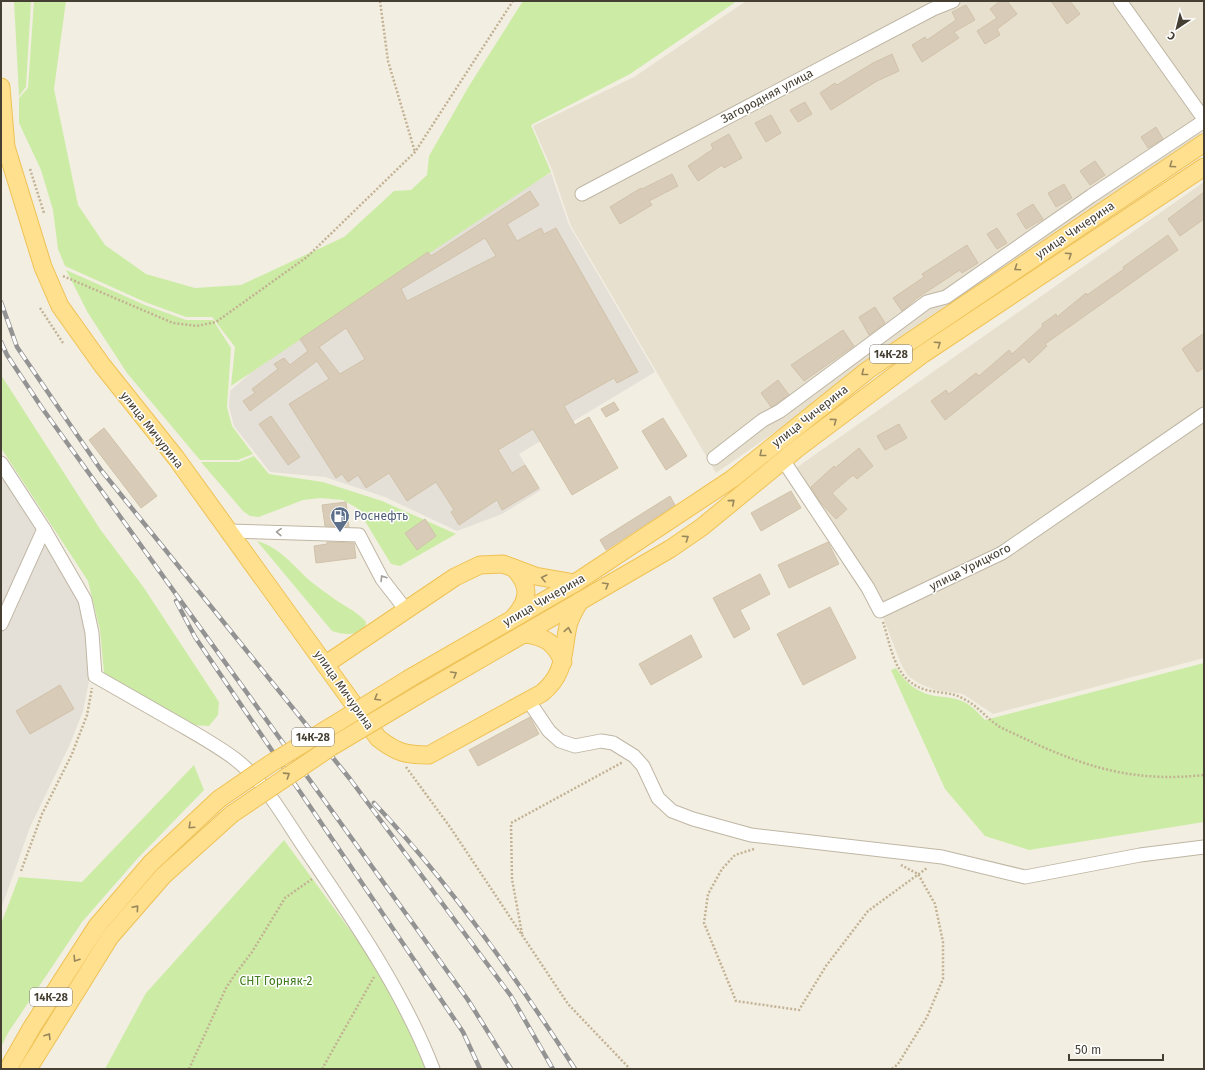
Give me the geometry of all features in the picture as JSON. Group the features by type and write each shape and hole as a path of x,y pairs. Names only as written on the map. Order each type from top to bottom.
{"main road":[{"name":"улица Мичурина","path":"1,87 4,147 43,267 60,306 102,366 176,458 378,738 392,749"},
{"name":"улица Чичерина","path":"8,1069 32,1027 97,926 151,863 219,799 283,756 410,678 575,583 732,479 868,370 1204,143"},
{"name":"улица Чичерина","path":"28,1069 110,937 163,876 232,814 331,747 670,549 702,527 783,460 923,354 1204,166"},
{"path":"326,664 455,577 480,566 492,564 514,568 541,577 575,583"},
{"path":"512,618 523,607 527,592 523,578 514,568"},
{"path":"392,749 410,755 429,755 542,693 552,685 559,674 563,662 568,625 580,601"},
{"path":"524,634 539,635 551,641 563,662"}],"street":[{"name":"Загородняя улица","path":"582,194 794,81 933,9 953,1"},
{"path":"714,458 763,420 780,412 927,302 946,297 1091,196 1204,120 1120,1"},
{"name":"улица Урицкого","path":"880,611 1002,553 1204,414"},
{"path":"783,460 868,588 880,611"},
{"path":"1,463 44,529 85,600 92,633 95,676 208,741 236,760 256,778 278,806 395,988 418,1033 433,1069"},
{"path":"1,624 44,529"},
{"path":"228,531 359,535 382,579 406,610"},
{"path":"528,700 549,731 560,741 575,746 601,741 613,743 634,756 643,766 658,798 672,811 693,819 752,834 942,858 1025,877 1140,855 1204,847"}],"path":[{"path":"380,1 388,61 415,152"},
{"path":"43,267 116,300 173,323 197,326 216,322 307,257 415,152 513,1"},
{"path":"30,169 44,213"},
{"path":"40,308 63,344"},
{"path":"880,611 898,667 907,679 920,688 963,698 1000,726 1050,750 1100,769 1132,775 1166,777 1204,775"},
{"path":"21,871 42,814 72,754 87,716 95,676"},
{"path":"392,749 450,827 568,1004 630,1069"},
{"path":"523,936 512,879 511,823 634,756"},
{"path":"758,848 735,855 722,869 708,894 704,923 736,1001 799,1010 826,966 868,911 942,858"},
{"path":"892,1069 898,1064 926,1017 943,979 943,942 935,904 918,874 900,865"},
{"path":"189,1069 226,988 252,952 285,898 321,873"},
{"path":"322,1069 380,965"}],"shaded area":[{"path":"746,1 1204,1 1204,134 716,473 571,226 552,170 533,126 634,77"},
{"path":"551,173 569,225 655,372 519,454 541,490 502,514 457,531 385,497 325,477 270,472 234,426 229,407 230,391 278,349 294,318"},
{"path":"1204,182 1204,658 993,714 963,694 935,690 920,684 908,676 901,664 871,586 793,470"},
{"path":"1,477 37,526 75,590 87,637 90,676 83,711 70,744 30,827 1,909"}],"green space":[{"path":"14,1 31,1 26,87 19,96"},
{"path":"34,1 66,1 54,89 78,205 105,245 146,274 195,288 241,285 344,237 394,191 411,190 427,175 429,156 469,86 523,1 737,1 630,74 531,125 551,172 231,386 235,347 212,317 186,317 145,302 65,266 58,249 53,210 41,170 19,123 19,98 28,88"},
{"path":"66,270 145,305 186,320 213,320 231,348 227,407 232,426 253,454 238,460 200,460 127,373 88,313"},
{"path":"1,375 100,529 144,588 219,702 218,715 209,726 192,725 168,713 104,673 100,630 88,581 1,448"},
{"path":"254,456 269,474 323,482 382,501 456,534 400,566 391,564 357,508 343,500 320,498 303,500 259,517 250,516 243,511 201,462 239,462"},
{"path":"257,541 279,552 314,584 358,614 366,622 365,630 348,634 332,631"},
{"path":"1204,663 1204,822 1029,850 985,836 945,789 891,670 896,668 903,678 917,690 929,695 948,697 966,703 975,709 985,720"},
{"path":"194,765 204,790 137,859 82,922 8,1033 1,1047 1,924 19,877 82,882"},
{"name":"СНТ Горняк-2","path":"284,840 372,960 433,1069 105,1069 146,993"}],"building":[{"path":"1000,1 1007,1 1017,14 997,29 1000,35 985,44 977,31 997,18 990,9"},
{"path":"1051,1 1070,1 1080,14 1067,24"},
{"path":"966,5 975,20 954,32 959,38 922,62 912,45 925,37 927,40 956,20 952,12"},
{"path":"892,54 899,71 877,81 831,110 820,93 835,83 837,85 873,63"},
{"path":"805,102 812,114 798,122 790,110"},
{"path":"771,115 781,133 766,142 755,123"},
{"path":"1156,127 1163,139 1148,148 1141,137"},
{"path":"729,134 742,158 724,168 722,165 698,181 688,166 713,149 711,144"},
{"path":"1095,161 1105,175 1090,185 1080,171"},
{"path":"672,174 678,186 649,201 652,205 620,224 610,207 641,188 642,189"},
{"path":"1064,184 1072,198 1056,207 1048,193"},
{"path":"530,191 539,205 507,224 517,241 541,228 544,234 556,228 638,372 617,383 614,378 564,406 575,425 589,417 618,468 572,495 533,429 498,450 512,473 525,465 539,488 502,510 497,500 459,525 451,512 454,510 436,482 407,501 389,473 366,488 358,475 348,482 342,474 336,478 289,404 329,379 317,361 250,411 243,401 255,393 252,389 278,369 274,364 284,358 290,365 308,351 300,339 428,252 431,256","holes":["485,238 496,256 407,301 401,289","346,328 365,359 340,374 319,347"]},
{"path":"1204,192 1204,219 1180,236 1168,219"},
{"path":"1033,204 1043,219 1026,229 1017,214"},
{"path":"997,228 1007,243 997,249 987,234"},
{"path":"1168,235 1178,250 1045,344 1047,346 1029,363 1024,357 945,420 931,401 946,390 949,394 976,373 979,376 1009,350 1012,354 1043,326 1042,324 1056,314 1057,317 1086,293 1087,295 1124,269 1123,267"},
{"path":"967,245 978,263 962,273 960,270 917,298 902,311 893,298 924,277 922,274"},
{"path":"875,307 885,323 869,335 859,317"},
{"path":"843,330 854,346 804,381 791,365"},
{"path":"1204,333 1204,368 1197,372 1182,349"},
{"path":"778,380 789,395 771,407 761,393"},
{"path":"614,402 619,410 606,417 601,409"},
{"path":"271,416 300,457 288,465 259,424"},
{"path":"663,418 687,456 666,470 642,431"},
{"path":"899,424 907,438 885,450 877,436"},
{"path":"104,428 157,496 141,508 89,440"},
{"path":"859,448 873,466 857,479 853,475 832,493 847,509 836,519 820,502 811,487 834,466 835,468"},
{"path":"791,491 801,508 761,531 751,513"},
{"path":"670,496 675,505 606,550 600,540"},
{"path":"346,502 349,527 325,526 322,505"},
{"path":"425,519 436,536 417,550 405,533"},
{"path":"327,542 354,543 356,558 316,563 314,546 327,544"},
{"path":"828,542 839,564 789,588 778,565"},
{"path":"760,574 770,594 740,610 750,629 734,638 713,598"},
{"path":"830,607 856,658 803,685 777,634"},
{"path":"691,635 702,657 651,685 639,664"},
{"path":"60,685 74,709 30,734 16,711"},
{"path":"530,717 539,734 478,766 469,750"}],"railway":[{"path":"1,302 17,347 101,470 350,779 511,996 553,1069"},
{"path":"1,342 7,355 42,408 468,1000 511,1069"},
{"path":"176,601 195,637 463,1032 480,1069"},
{"path":"374,803 429,865 480,931 505,965 575,1069"}],"place":[{"name":"Роснефть","path":"340,533"}]}
